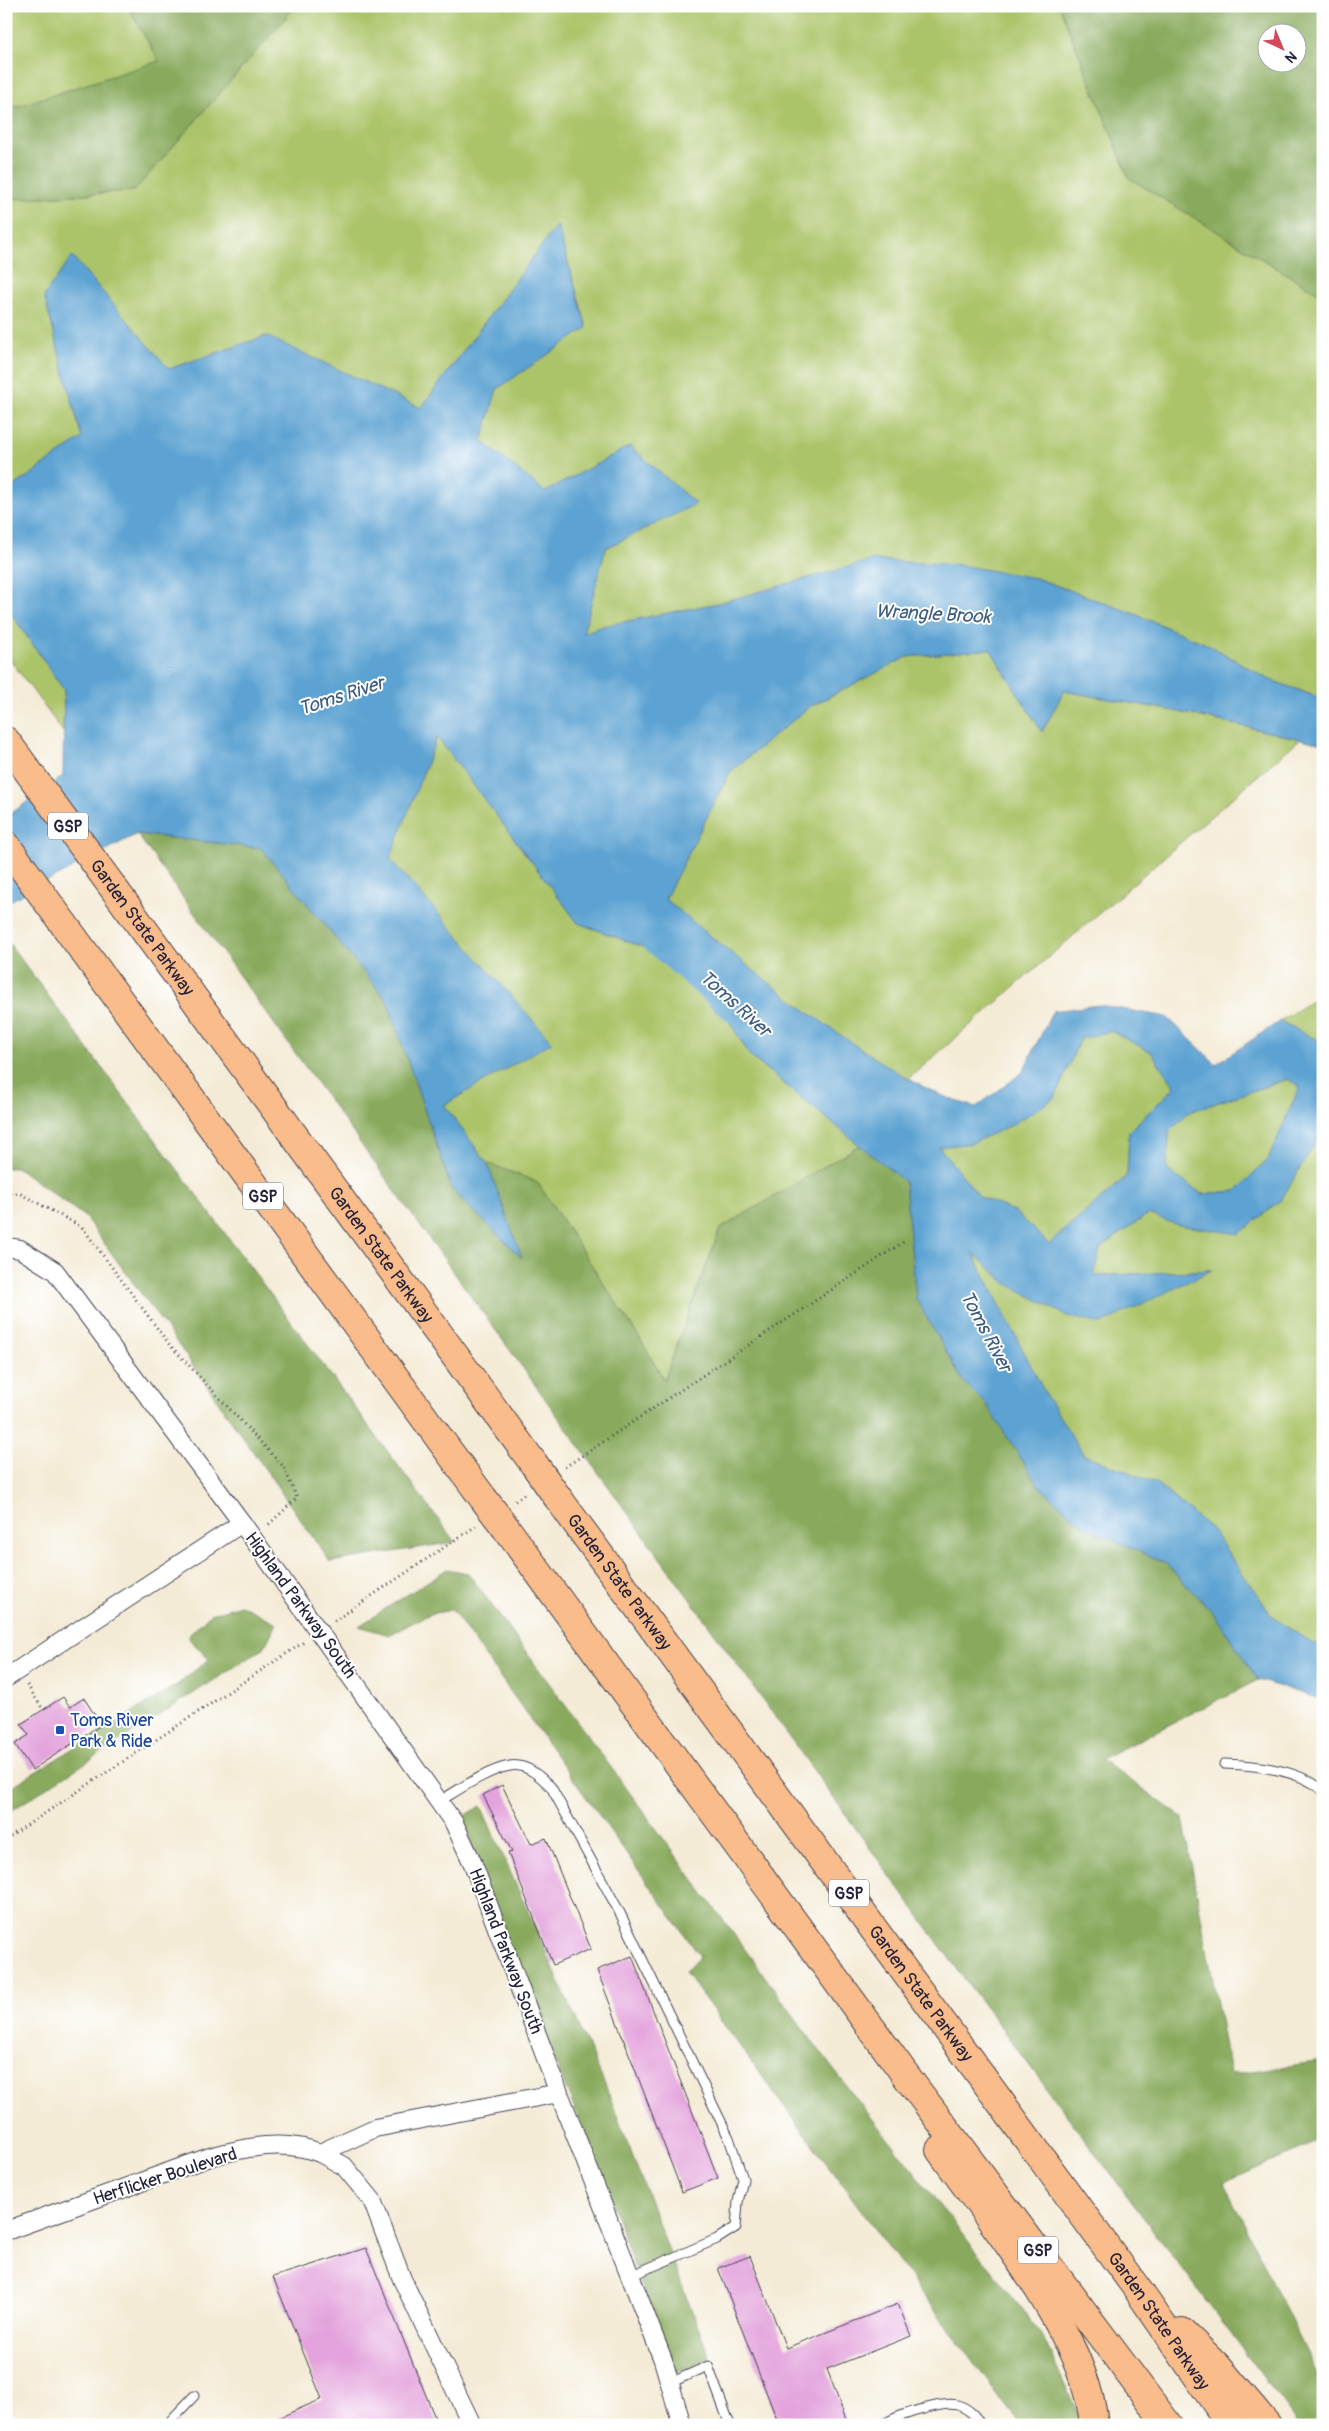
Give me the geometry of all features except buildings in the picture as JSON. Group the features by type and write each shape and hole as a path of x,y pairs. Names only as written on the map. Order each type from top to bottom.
{"highway":[{"name":"Garden State Parkway","path":"6,740 1138,2290 1231,2425"},
{"name":"GSP","path":"6,844 907,2076 1168,2425"},
{"path":"907,2076 923,2127 1040,2291 1058,2323 1085,2384 1093,2410 1094,2425"},
{"path":"1138,2290 1217,2366 1267,2425"}],"street":[{"name":"Highland Parkway South","path":"6,1247 20,1249 55,1271 242,1523 454,1823 473,1864 558,2093 630,2276 670,2383 682,2425"},
{"name":"Highland Parkway South","path":"6,1678 242,1523"},
{"path":"320,2153 375,2128 558,2093"},
{"name":"Herflicker Boulevard","path":"6,2231 210,2157 236,2150 289,2144 305,2147 320,2153 344,2166 372,2200 402,2279 472,2425"}],"lane":[{"path":"1224,1764 1260,1766 1296,1776 1323,1792"},
{"path":"440,1801 474,1780 511,1766 525,1768 541,1777 551,1787 620,1913 729,2138 743,2179 738,2202 736,2226 717,2239 630,2276"},
{"path":"670,2383 708,2366 730,2425"},
{"path":"171,2425 172,2418 194,2396"},
{"path":"883,2425 892,2419 943,2405 957,2405 970,2412 980,2425"}],"path":[{"path":"6,12 15,6"},
{"path":"6,1195 19,1193 82,1227 169,1344 283,1466 297,1498 253,1539"},
{"path":"6,1839 905,1241"}],"green space":[{"path":"6,6 127,6 160,61 6,110"},
{"path":"127,6 296,6 134,191 6,198 6,110 159,61"},
{"path":"296,6 1057,6 1061,10 1129,178 1323,296 1323,696 1318,697 1268,679 1209,645 1132,613 1036,578 718,603 603,626 583,633 605,548 695,504 630,446 545,492 482,441 497,389 587,327 557,225 421,408 266,336 169,369 72,257 44,296 82,438 6,492 6,198 134,191"},
{"path":"1057,6 1323,6 1323,296 1129,178 1061,10"},
{"path":"6,606 64,690 63,732 6,654"},
{"path":"990,649 1042,732 1064,691 1175,711 1300,739 907,1080 824,1024 757,975 665,899 730,772 809,707 907,657"},
{"path":"437,737 578,923 697,967 750,1056 860,1145 720,1229 664,1380 640,1339 537,1182 487,1163 444,1105 551,1042 389,859"},
{"path":"137,834 261,848 387,1000 452,1190 521,1257 487,1163 537,1182 640,1339 664,1380 720,1229 860,1145 905,1182 916,1299 963,1381 986,1404 1039,1486 1084,1526 1165,1563 1212,1611 1258,1680 1101,1759 1183,1818 1230,2074 1323,2061 1323,2139 1224,2183 1323,2386 1323,2425 1299,2425 960,1973"},
{"path":"6,939 455,1542 330,1562 175,1340 85,1217 18,1168 6,1168"},
{"path":"1323,993 1323,1043 1280,1021"},
{"path":"1111,1031 1151,1052 1175,1087 1129,1131 1127,1176 1049,1244 1015,1212 980,1197 938,1146 972,1143 1055,1098 1080,1039"},
{"path":"1288,1079 1300,1086 1268,1160 1236,1191 1202,1194 1166,1170 1169,1132 1189,1112"},
{"path":"1323,1130 1323,1645 1311,1643 1273,1617 1212,1530 1156,1483 1084,1455 1047,1397 972,1251 1006,1283 1210,1270 1094,1276 1100,1249 1148,1214 1178,1225 1281,1200"},
{"path":"447,1569 468,1573 830,2065 1042,2335 1083,2425 1020,2425 685,1972 700,1956 452,1610 430,1614 389,1635 359,1626"},
{"path":"241,1605 277,1623 264,1648 6,1814 6,1790 177,1685 209,1659 187,1637 210,1614"},
{"path":"481,1806 606,2087 710,2358 671,2374 603,2177 484,1891 463,1817"}],"water":[{"name":"Wrangle Brook","path":"557,225 587,328 497,389 482,441 545,492 630,446 696,504 606,548 583,633 603,626 718,603 873,560 959,565 1036,578 1132,613 1209,645 1268,679 1317,697 1323,696 1323,744 1175,711 1064,691 1042,732 990,649 907,657 809,707 730,772 665,899 780,991 852,1043 896,1072 942,1096 976,1107 1022,1073 1053,1011 1099,1005 1167,1017 1216,1064 1280,1021 1323,1043 1323,1130 1281,1200 1239,1234 1178,1225 1148,1214 1100,1248 1094,1276 1212,1270 1101,1324 1067,1316 1006,1283 973,1253 1047,1397 1084,1455 1156,1483 1212,1530 1273,1617 1311,1643 1323,1645 1323,1700 1258,1680 1212,1611 1165,1563 1084,1526 1039,1486 986,1404 963,1381 916,1299 905,1182 750,1056 697,967 578,923 437,737 390,859 552,1042 444,1105 487,1163 522,1258 452,1190 387,1000 261,848 137,834 6,903 6,817 63,776 64,690 6,606 6,492 82,438 44,296 72,256 169,369 266,336 421,408","holes":["1111,1031 1151,1052 1175,1087 1129,1131 1127,1176 1049,1244 1015,1212 980,1197 939,1147 972,1143 1010,1126 1055,1098 1080,1039","1287,1079 1300,1086 1268,1160 1236,1191 1202,1194 1167,1170 1169,1132 1189,1112"]}],"waterway":[{"name":"Toms River","path":"654,931 739,1005"}],"place":[{"name":"Toms River Park & Ride","path":"60,1730"}]}
